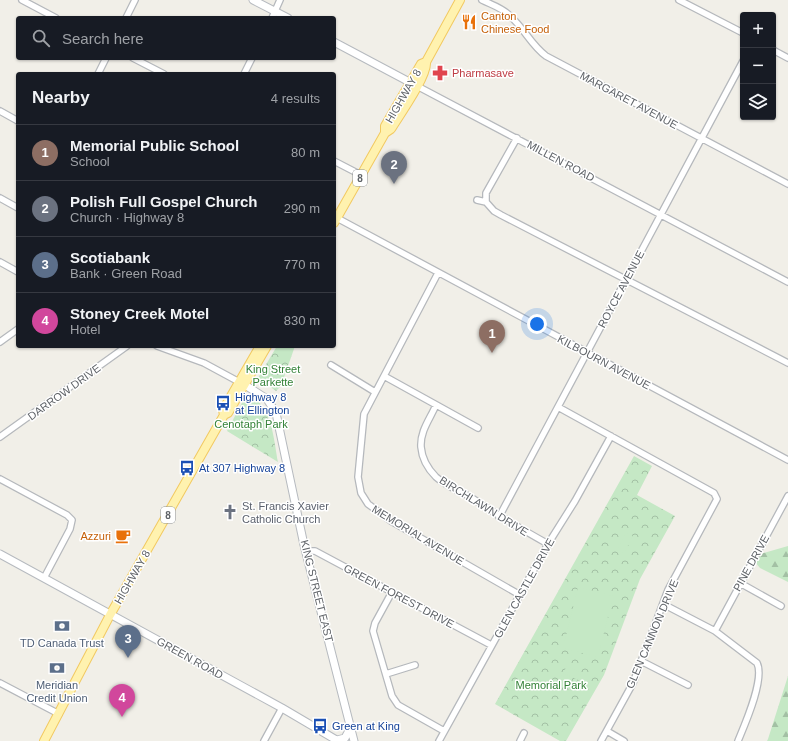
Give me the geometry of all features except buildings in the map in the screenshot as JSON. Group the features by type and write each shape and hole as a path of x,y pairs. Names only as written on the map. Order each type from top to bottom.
{"main road":[{"name":"HIGHWAY 8","path":"336,218 385,133 391,130 414,84 427,67 426,62 460,0"},
{"name":"HIGHWAY 8","path":"44,741 110,615 224,415 228,413 259,348"},
{"name":"HIGHWAY 8","path":"242,383 265,348"}],"street":[{"path":"22,0 52,16"},
{"path":"127,16 135,0"},
{"path":"253,0 273,15 280,0"},
{"name":"MARGARET AVENUE","path":"482,0 505,11 511,16 532,44 546,56 788,184"},
{"path":"679,0 740,32"},
{"name":"MILLEN ROAD","path":"336,43 788,282"},
{"path":"776,52 788,58"},
{"path":"99,72 105,60"},
{"path":"137,60 160,72"},
{"path":"245,72 251,60"},
{"name":"ROYCE AVENUE","path":"499,517 740,67"},
{"path":"0,111 16,120"},
{"path":"486,202 486,193 517,138"},
{"path":"336,162 361,175"},
{"path":"0,198 16,207"},
{"path":"478,200 486,202 494,211 501,215 788,363"},
{"name":"KILBOURN AVENUE","path":"336,221 438,273 788,460"},
{"path":"0,262 16,271"},
{"name":"MEMORIAL AVENUE","path":"438,273 364,414 358,477 361,493 368,504 391,521 520,595"},
{"path":"0,342 16,330"},
{"name":"DARROW DRIVE","path":"0,437 124,348"},
{"path":"163,348 204,363 242,383"},
{"path":"331,365 375,392"},
{"path":"384,376 478,428"},
{"name":"KING STREET EAST","path":"242,383 267,399 276,413 306,550 354,741"},
{"name":"BIRCHLAWN DRIVE","path":"436,405 423,434 421,448 425,462 437,478 475,500 499,517 548,544"},
{"name":"GLEN CANNON DRIVE","path":"558,407 716,494 716,503 668,590 633,683 601,741"},
{"name":"GLEN CASTLE DRIVE","path":"439,741 548,544 575,501 611,436"},
{"path":"0,479 67,515 72,520 70,529 44,578"},
{"name":"PINE DRIVE","path":"715,631 788,496"},
{"name":"GREEN FOREST DRIVE","path":"306,550 315,551 491,646"},
{"name":"GREEN ROAD","path":"0,554 282,708 337,741"},
{"path":"740,583 781,606"},
{"path":"392,592 373,628 392,696 398,705 444,731"},
{"path":"663,604 715,631 756,663 760,669 753,701 738,741"},
{"path":"641,661 688,685"},
{"path":"386,674 415,665"},
{"path":"0,683 59,714"},
{"path":"264,741 282,708"},
{"path":"337,741 345,738 351,727"},
{"path":"607,731 624,741"},
{"path":"520,741 524,733"}],"green space":[{"name":"King Street Parkette","path":"276,348 294,348 281,386 276,391 258,378"},
{"name":"Cenotaph Park","path":"246,397 255,399 266,413 273,433 278,462 227,431"},
{"name":"Memorial Park","path":"634,456 652,466 637,495 675,516 640,579 604,675 566,741 560,741 495,704"},
{"path":"626,533 633,536 624,553 617,550"},
{"path":"788,546 788,582 760,568 755,562 760,554"},
{"path":"578,587 613,596 598,657 563,648"},
{"path":"567,666 581,673 578,680 563,673"},
{"path":"562,675 576,683 573,689 558,682"},
{"path":"788,676 788,741 767,741 768,739"}],"place":[{"name":"Canton Chinese Food","path":"469,22"},
{"name":"Pharmasave","path":"440,73"},
{"name":"Polish Full Gospel Church","path":"394,184"},
{"name":"Memorial Public School","path":"492,353"},
{"name":"Highway 8 at Ellington","path":"223,403"},
{"name":"At 307 Highway 8","path":"187,468"},
{"name":"St. Francis Xavier Catholic Church","path":"230,512"},
{"name":"Azzuri","path":"123,536"},
{"name":"TD Canada Trust","path":"62,626"},
{"name":"Scotiabank","path":"128,658"},
{"name":"Meridian Credit Union","path":"57,668"},
{"name":"Stoney Creek Motel","path":"122,717"},
{"name":"Green at King","path":"320,726"}]}
